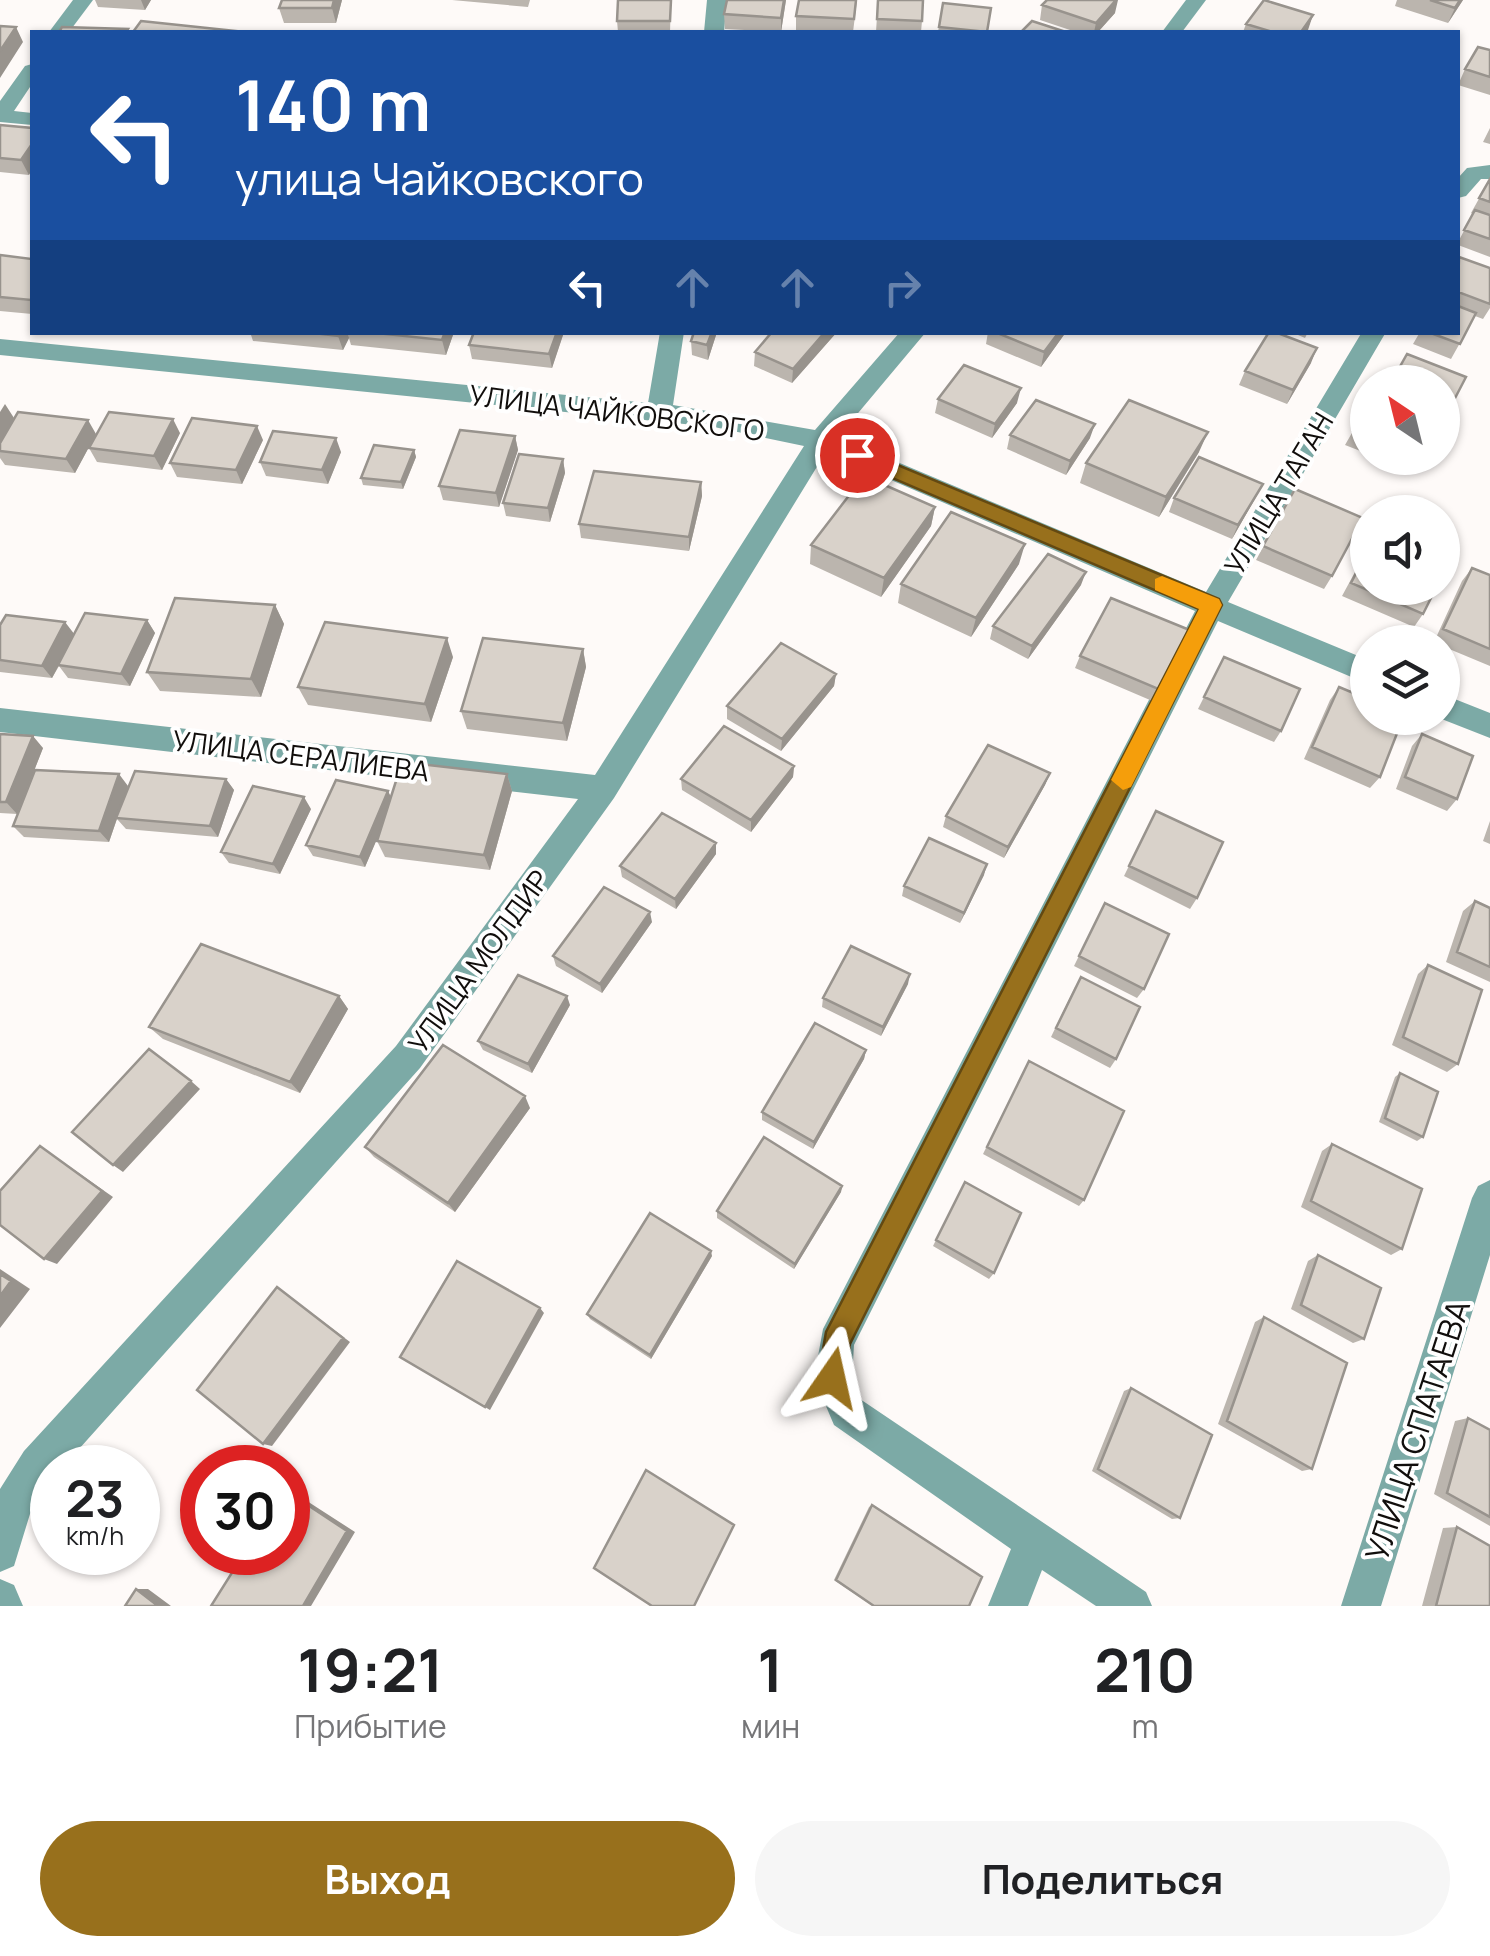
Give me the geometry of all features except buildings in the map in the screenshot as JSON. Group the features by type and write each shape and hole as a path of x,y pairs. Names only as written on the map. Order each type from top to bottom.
{"street":[{"path":"61,30 82,0"},
{"path":"714,30 717,0"},
{"path":"1174,30 1196,0"},
{"path":"30,73 0,116 30,119"},
{"path":"1460,189 1475,174 1490,172"},
{"path":"659,412 672,335"},
{"name":"УЛИЦА МОЛДИР","path":"0,1552 12,1506 38,1465 408,1057 603,789 764,523 821,440 911,335"},
{"name":"УЛИЦА ТАГАН","path":"1034,1542 846,1412 832,1378 836,1342 1212,605 1372,335"},
{"name":"УЛИЦА ЧАЙКОВСКОГО","path":"0,348 714,418 821,440 1350,665"},
{"path":"1460,714 1490,726"},
{"name":"УЛИЦА СЕРАЛИЕВА","path":"0,720 603,789"},
{"name":"УЛИЦА СПАТАЕВА","path":"1361,1606 1490,1198"},
{"path":"1008,1606 1034,1542 1132,1606"},
{"path":"0,1598 3,1606"}],"slow traffic":[{"path":"1123,780 1212,605 1162,584"}],"route":[{"path":"832,1378 836,1342 1212,605 857,455"}]}
